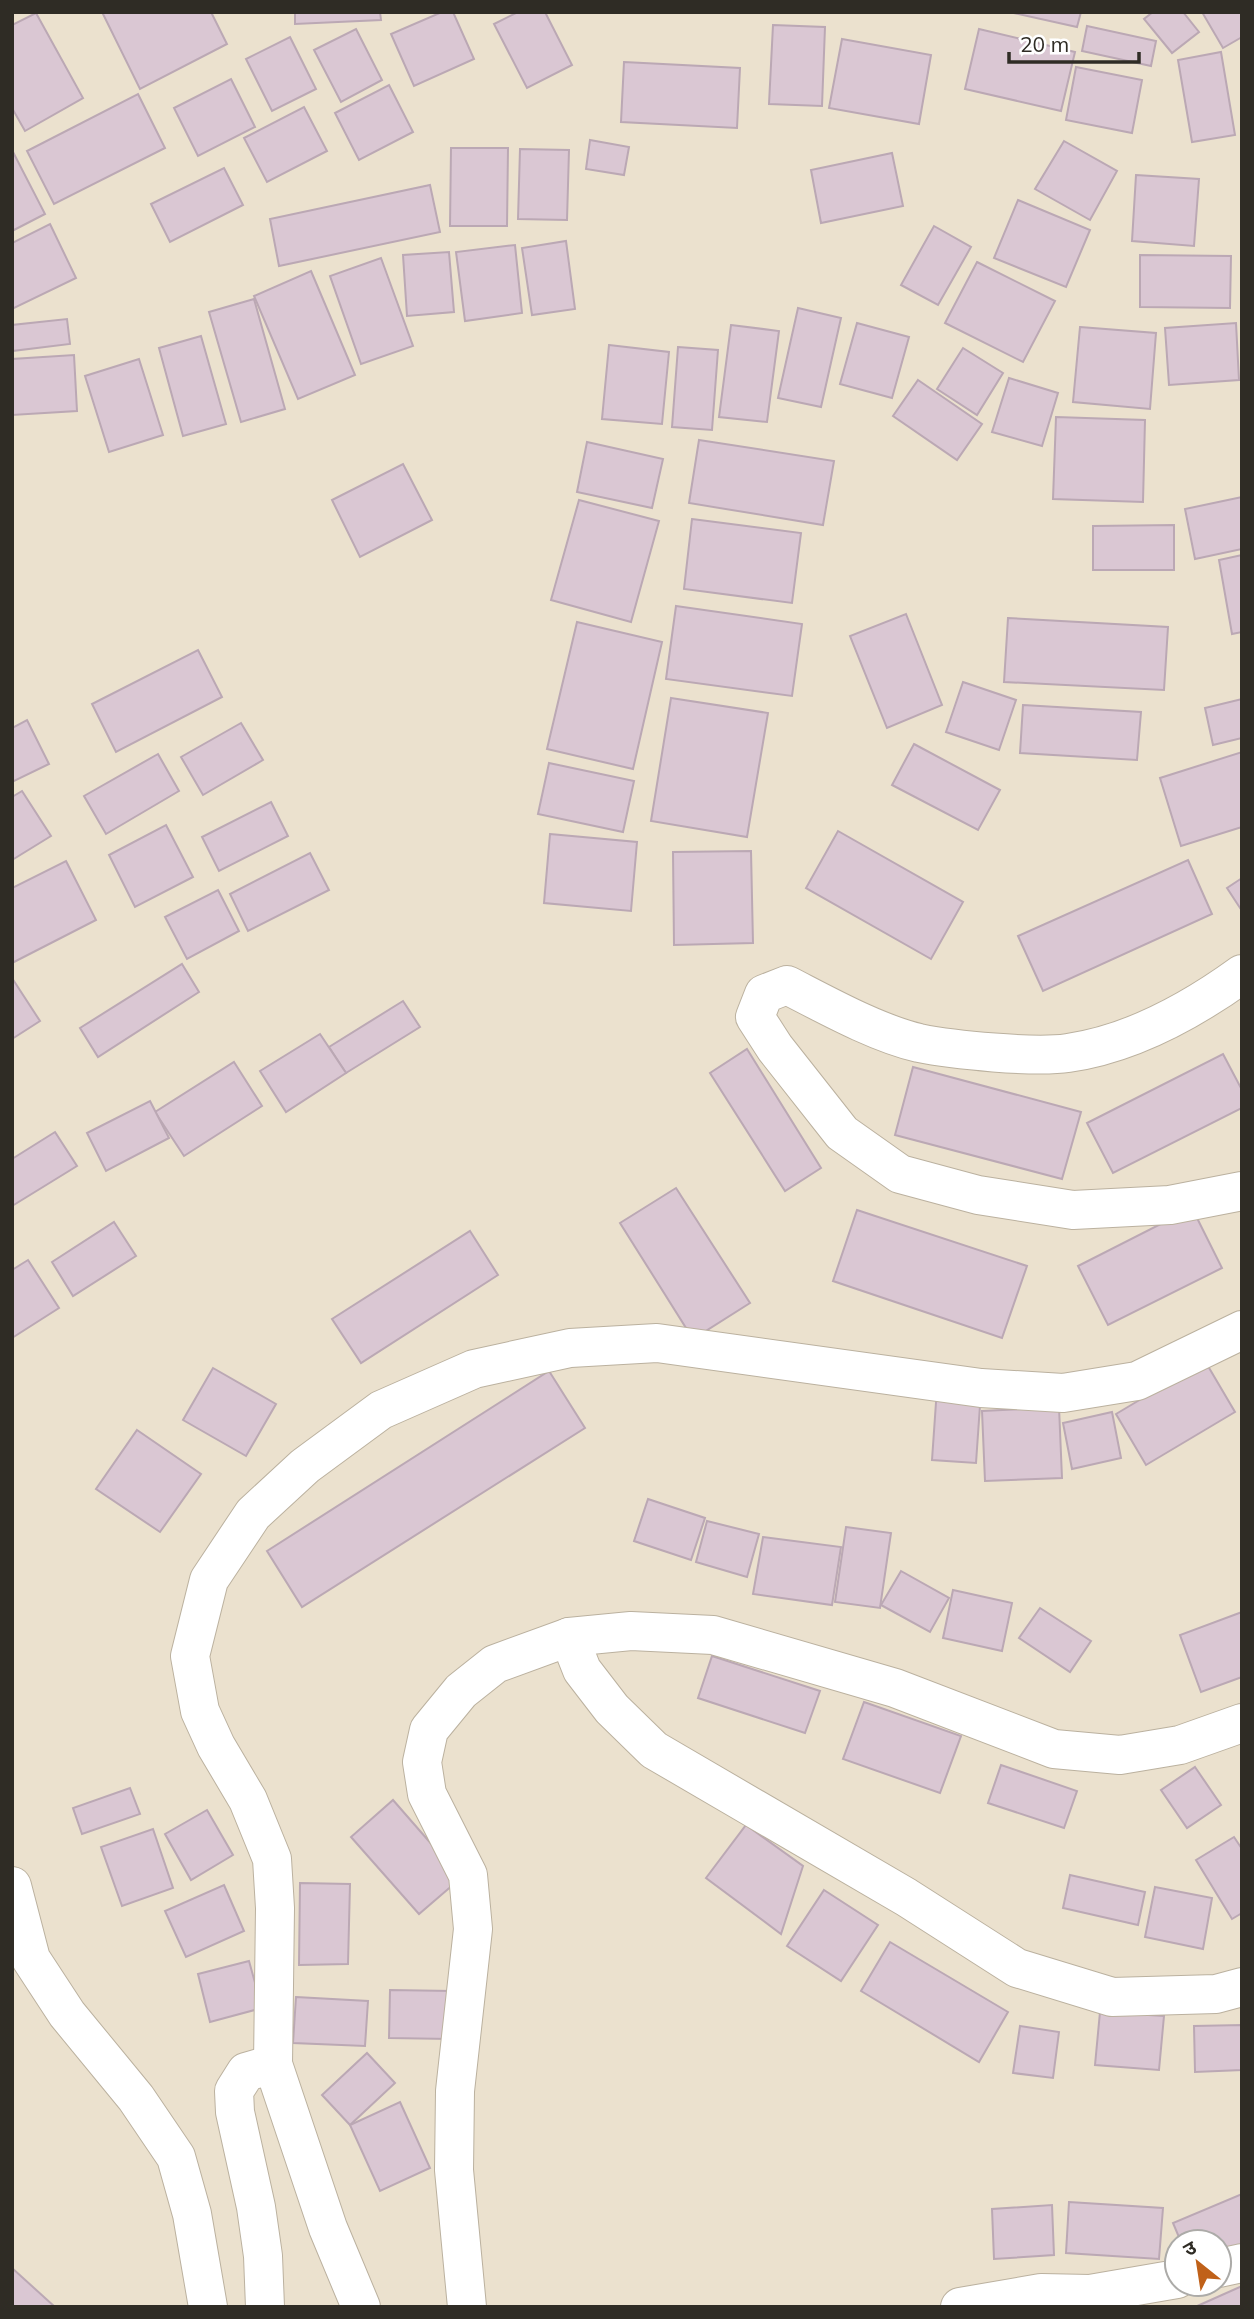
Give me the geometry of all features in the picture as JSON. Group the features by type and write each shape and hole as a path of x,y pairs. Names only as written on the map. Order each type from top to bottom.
{"street":[{"path":"1242,974 1203,1002 1133,1035 1067,1053 990,1051 917,1042 787,985 764,994 755,1017 775,1048 842,1133 900,1174 978,1195 1073,1210 1170,1205 1242,1191"},
{"path":"361,2307 328,2228 273,2064 275,1908 272,1859 248,1800 216,1746 200,1711 190,1656 209,1580 253,1514 305,1466 381,1410 474,1369 570,1348 657,1343 981,1388 1063,1393 1137,1381 1242,1330"},
{"path":"467,2307 454,2170 455,2104 473,1929 468,1875 427,1794 422,1762 429,1730 461,1690 495,1664 569,1637 631,1630 713,1635 895,1688 1054,1749 1120,1755 1180,1745 1242,1723"},
{"path":"569,1637 582,1670 612,1709 654,1750 906,1897 1017,1968 1112,1997 1216,1994 1242,1987"},
{"path":"12,1886 32,1959 67,2014 136,2098 176,2157 192,2214 208,2307"},
{"path":"265,2307 263,2256 256,2207 234,2112 234,2091 246,2072 273,2064"},
{"path":"960,2307 1041,2293 1090,2294 1163,2281"}],"building":[{"path":"102,12 211,12 227,44 140,89"},
{"path":"295,12 380,12 381,20 295,24"},
{"path":"442,12 453,12 474,59 414,86 391,34"},
{"path":"518,12 545,12 572,65 527,88 494,24"},
{"path":"1009,12 1081,12 1077,27"},
{"path":"1153,12 1183,12 1199,32 1172,53 1144,19"},
{"path":"1202,12 1242,12 1242,37 1223,48"},
{"path":"36,13 83,98 25,131 12,108 12,25"},
{"path":"773,25 825,27 822,106 769,104"},
{"path":"1087,26 1156,41 1151,66 1082,51"},
{"path":"356,29 382,80 341,102 314,50"},
{"path":"979,29 1075,52 1061,111 965,89"},
{"path":"290,37 316,89 272,111 246,59"},
{"path":"842,39 931,55 919,124 829,108"},
{"path":"1221,52 1235,135 1192,142 1178,60"},
{"path":"624,62 740,68 737,128 621,122"},
{"path":"1076,67 1142,80 1132,133 1066,120"},
{"path":"231,79 255,127 198,156 174,108"},
{"path":"389,85 413,132 359,160 335,113"},
{"path":"138,94 165,148 54,204 27,151"},
{"path":"304,107 327,151 267,182 244,138"},
{"path":"590,140 629,147 624,175 586,169"},
{"path":"1064,141 1117,171 1090,220 1035,189"},
{"path":"451,148 508,148 507,226 450,226"},
{"path":"520,149 569,150 567,220 518,219"},
{"path":"12,150 45,214 12,231"},
{"path":"892,153 903,206 821,223 811,170"},
{"path":"224,168 243,205 170,242 151,204"},
{"path":"1136,175 1199,179 1194,246 1132,241"},
{"path":"430,185 440,232 279,266 270,219"},
{"path":"1018,200 1090,230 1066,287 994,258"},
{"path":"50,224 76,278 12,309 12,243"},
{"path":"934,226 971,247 938,305 901,285"},
{"path":"566,241 575,309 532,315 522,248"},
{"path":"515,245 522,313 465,321 456,252"},
{"path":"449,252 454,312 407,316 403,255"},
{"path":"1140,255 1231,256 1230,308 1140,307"},
{"path":"381,258 413,346 361,364 330,276"},
{"path":"977,262 1055,301 1023,362 945,323"},
{"path":"311,271 355,375 298,399 254,296"},
{"path":"254,299 285,409 241,422 209,312"},
{"path":"798,308 841,318 821,407 778,398"},
{"path":"67,319 70,344 12,351 12,325"},
{"path":"857,323 909,337 892,398 840,384"},
{"path":"1236,323 1239,380 1169,385 1165,328"},
{"path":"731,325 779,331 767,422 719,417"},
{"path":"1080,327 1156,333 1150,409 1073,402"},
{"path":"201,336 226,424 183,436 159,348"},
{"path":"609,345 669,352 662,424 602,419"},
{"path":"678,347 718,350 712,430 672,427"},
{"path":"963,348 1003,373 977,415 937,389"},
{"path":"74,355 77,411 12,415 12,359"},
{"path":"139,359 163,435 109,452 85,376"},
{"path":"1009,378 1058,393 1042,446 992,432"},
{"path":"918,380 982,424 957,460 893,416"},
{"path":"1056,417 1145,420 1143,502 1053,499"},
{"path":"699,440 834,461 823,525 689,503"},
{"path":"587,442 663,459 652,508 577,492"},
{"path":"403,464 432,520 360,557 332,500"},
{"path":"1242,497 1242,549 1195,559 1185,509"},
{"path":"579,500 659,521 631,622 551,600"},
{"path":"692,519 801,533 792,603 684,589"},
{"path":"1174,525 1174,570 1093,570 1093,526"},
{"path":"1242,555 1242,632 1232,634 1219,560"},
{"path":"676,606 802,624 792,696 666,679"},
{"path":"906,614 942,705 887,728 850,636"},
{"path":"1008,618 1168,627 1164,690 1004,682"},
{"path":"577,622 662,642 633,769 547,749"},
{"path":"198,650 222,697 116,752 92,704"},
{"path":"963,682 1016,700 999,750 946,732"},
{"path":"671,698 768,713 747,837 651,821"},
{"path":"1242,699 1242,738 1213,745 1205,708"},
{"path":"1023,705 1141,712 1137,760 1020,753"},
{"path":"27,720 49,764 12,782 12,728"},
{"path":"241,723 263,760 203,795 181,757"},
{"path":"914,744 1000,790 978,830 892,785"},
{"path":"1242,752 1242,827 1181,846 1160,778"},
{"path":"158,754 179,791 106,834 84,796"},
{"path":"549,763 634,781 623,832 538,814"},
{"path":"22,791 51,836 12,860 12,797"},
{"path":"271,802 288,836 219,871 202,837"},
{"path":"166,825 193,877 135,907 109,855"},
{"path":"838,831 963,902 931,959 806,888"},
{"path":"550,834 637,842 631,911 544,903"},
{"path":"751,851 753,943 674,945 673,852"},
{"path":"310,853 329,890 248,931 230,894"},
{"path":"1188,860 1212,914 1043,991 1018,936"},
{"path":"66,861 96,920 12,963 12,888"},
{"path":"1242,878 1242,911 1227,888"},
{"path":"218,890 239,931 187,959 165,917"},
{"path":"182,964 199,992 98,1057 80,1028"},
{"path":"12,978 40,1021 12,1039"},
{"path":"403,1001 420,1027 346,1073 329,1047"},
{"path":"320,1034 346,1073 286,1112 260,1071"},
{"path":"747,1049 821,1168 785,1191 710,1073"},
{"path":"1223,1054 1242,1090 1242,1108 1113,1173 1087,1123"},
{"path":"234,1062 262,1106 184,1156 155,1112"},
{"path":"913,1067 1081,1112 1062,1179 895,1135"},
{"path":"150,1101 169,1138 106,1171 87,1133"},
{"path":"55,1132 77,1166 12,1206 12,1159"},
{"path":"676,1188 750,1303 693,1339 620,1223"},
{"path":"1192,1208 1222,1268 1108,1325 1078,1266"},
{"path":"857,1210 1027,1266 1002,1338 833,1281"},
{"path":"114,1222 136,1256 73,1296 52,1262"},
{"path":"470,1231 498,1275 361,1363 332,1319"},
{"path":"28,1260 59,1308 12,1338 12,1270"},
{"path":"1205,1361 1235,1412 1146,1465 1116,1414"},
{"path":"213,1368 276,1404 246,1456 183,1420"},
{"path":"549,1371 585,1428 302,1607 267,1551"},
{"path":"937,1388 981,1391 976,1463 932,1460"},
{"path":"1059,1407 1062,1478 985,1481 982,1411"},
{"path":"1112,1412 1121,1458 1072,1469 1063,1423"},
{"path":"137,1430 201,1474 160,1532 96,1489"},
{"path":"648,1499 705,1518 691,1560 634,1541"},
{"path":"707,1521 759,1534 747,1577 696,1562"},
{"path":"846,1527 891,1533 880,1608 835,1602"},
{"path":"763,1537 841,1547 832,1605 753,1594"},
{"path":"901,1571 949,1598 930,1632 881,1605"},
{"path":"953,1590 1012,1603 1002,1651 943,1638"},
{"path":"1040,1608 1091,1641 1070,1672 1019,1638"},
{"path":"1242,1612 1242,1677 1201,1692 1180,1635"},
{"path":"712,1656 820,1691 805,1733 698,1698"},
{"path":"864,1702 961,1736 940,1793 843,1759"},
{"path":"1001,1765 1077,1791 1064,1828 988,1803"},
{"path":"1195,1767 1221,1805 1187,1828 1161,1790"},
{"path":"130,1788 140,1814 82,1834 73,1808"},
{"path":"393,1800 461,1878 419,1914 351,1837"},
{"path":"207,1810 233,1855 191,1880 165,1834"},
{"path":"746,1825 803,1866 781,1934 706,1878"},
{"path":"153,1829 173,1888 122,1906 101,1847"},
{"path":"1234,1837 1242,1849 1242,1913 1232,1919 1196,1860"},
{"path":"1070,1875 1145,1892 1138,1925 1063,1908"},
{"path":"300,1883 350,1884 348,1964 299,1965"},
{"path":"224,1885 244,1931 186,1957 165,1911"},
{"path":"1155,1887 1212,1898 1203,1949 1145,1937"},
{"path":"824,1890 878,1925 841,1981 787,1946"},
{"path":"890,1942 1008,2012 979,2062 861,1991"},
{"path":"249,1961 262,2008 210,2022 198,1974"},
{"path":"390,1990 452,1991 450,2039 389,2038"},
{"path":"296,1997 368,2001 365,2046 293,2043"},
{"path":"1100,2012 1164,2016 1159,2070 1095,2065"},
{"path":"1242,2025 1242,2070 1195,2072 1194,2026"},
{"path":"1020,2026 1059,2032 1053,2078 1013,2073"},
{"path":"367,2053 395,2083 350,2125 322,2095"},
{"path":"400,2102 430,2168 380,2191 350,2125"},
{"path":"1242,2194 1242,2248 1233,2252 1233,2228 1175,2228 1173,2223"},
{"path":"1069,2202 1163,2208 1159,2259 1066,2253"},
{"path":"1052,2205 1054,2255 994,2259 992,2209"},
{"path":"12,2268 55,2307 12,2307"},
{"path":"1242,2286 1242,2307 1195,2307 1215,2298 1233,2298 1233,2290"}]}
